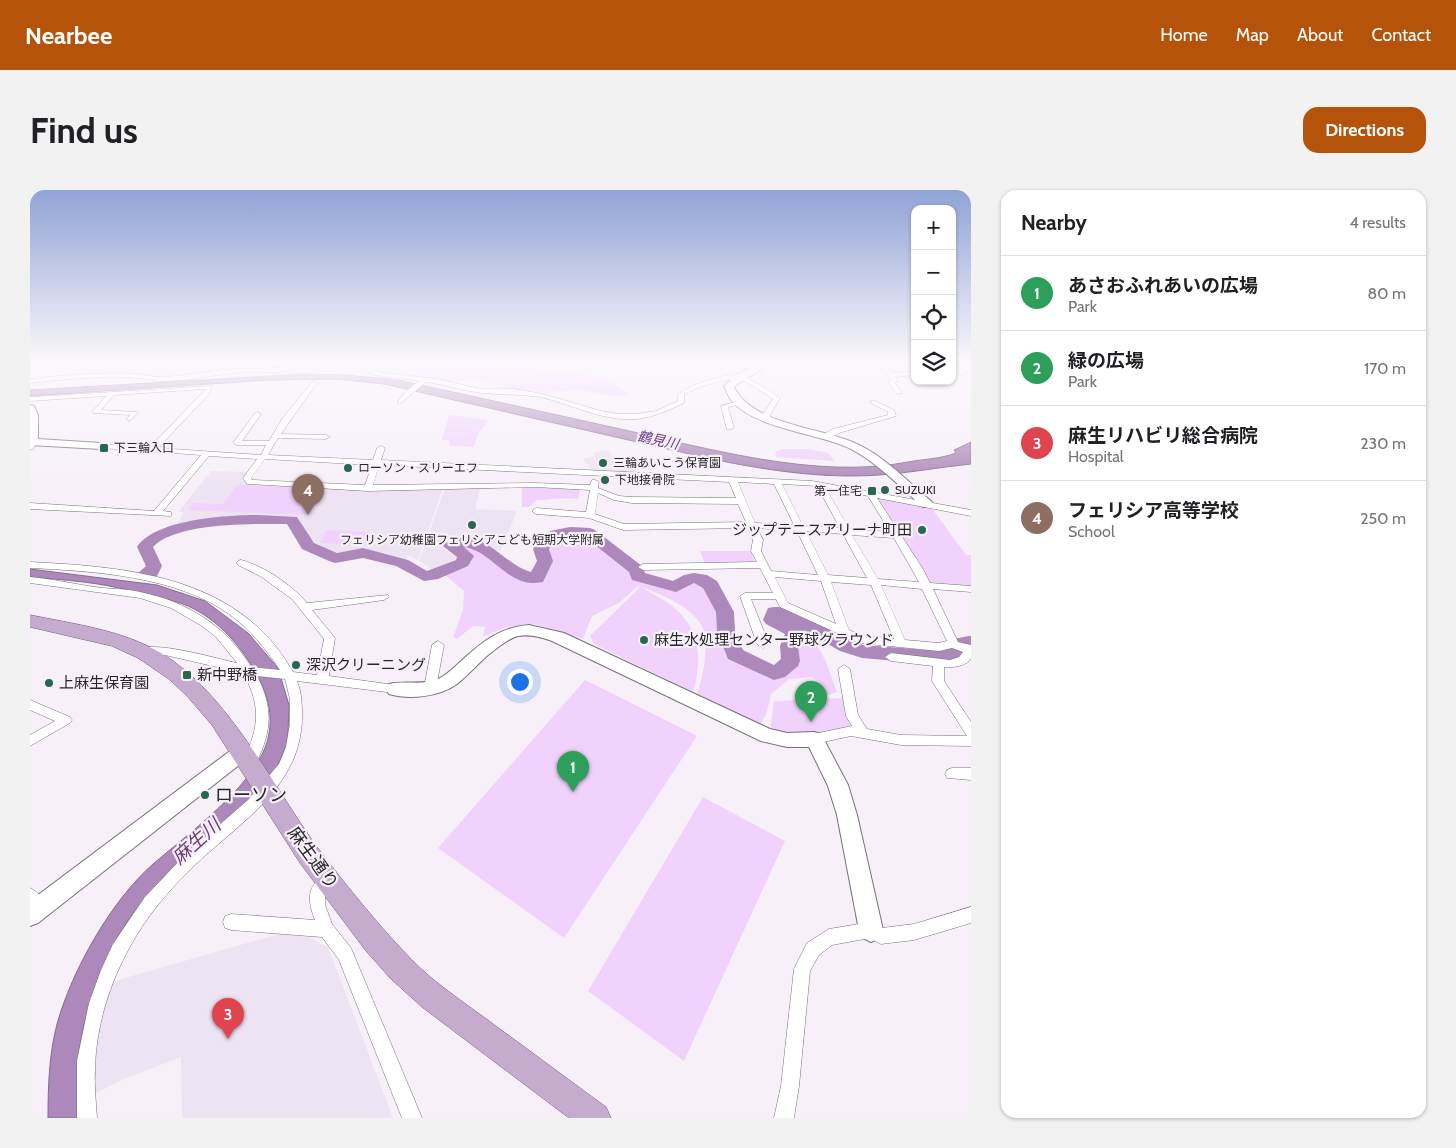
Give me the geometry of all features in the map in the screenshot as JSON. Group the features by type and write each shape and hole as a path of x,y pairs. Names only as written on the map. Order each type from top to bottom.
{"main road":[{"name":"麻生通り","path":"30,621 79,631 142,651 186,683 202,698 329,880 401,969 432,997 596,1118"}],"street":[{"path":"103,403 95,412 135,413 130,418"},
{"path":"153,448 197,403"},
{"path":"299,403 247,478 250,482 368,488 578,486 617,498 632,500 743,502"},
{"path":"566,403 599,414 630,417 668,410 680,403"},
{"path":"730,428 724,406 737,403"},
{"path":"740,403 765,417 852,445 877,462 927,504"},
{"path":"765,417 774,403"},
{"path":"827,436 836,431 892,416 892,411 876,403"},
{"path":"30,408 33,415 31,444 153,448 262,457 820,485 971,513"},
{"path":"257,414 237,443 273,439 326,437"},
{"path":"368,488 380,448"},
{"path":"157,513 207,453"},
{"path":"590,516 596,477 593,474"},
{"path":"733,481 758,540 756,551 784,605 859,639 939,647 962,647"},
{"path":"777,482 825,579 845,633"},
{"path":"820,485 875,582 901,643"},
{"path":"870,493 928,586 953,642 962,647"},
{"path":"30,506 168,514"},
{"path":"536,511 590,516 622,527 752,525 896,535"},
{"path":"241,563 263,574 296,597 330,638 322,680"},
{"path":"30,565 97,571 151,580 179,586 205,596 238,614 264,640 296,696 295,730 284,767 266,790 189,861 159,893 138,918 118,949 106,975 93,1019 86,1063 87,1118"},
{"path":"643,567 762,565"},
{"path":"769,574 971,589"},
{"path":"30,580 141,595 171,604 197,616 220,634 250,670 262,699 264,720 258,748 33,906"},
{"path":"763,644 746,596 778,596"},
{"path":"306,607 384,597"},
{"path":"142,651 165,651 286,676 395,689 430,688 446,682 455,676 501,636 519,631 539,631 558,637 767,736 788,740 814,739 851,731 901,740 971,741"},
{"path":"430,688 438,645"},
{"path":"890,657 955,663 963,660 962,647"},
{"path":"940,662 938,681 971,732"},
{"path":"844,669 852,716 863,733"},
{"path":"30,705 66,720 30,741"},
{"path":"814,739 838,785 847,815 870,930"},
{"path":"952,774 971,774"},
{"path":"329,880 318,891 317,905 326,929 345,954 412,1118"},
{"path":"784,1118 790,1086 802,969 813,949 829,937 870,930 880,936 914,932 971,915"},
{"path":"231,922 326,929"}],"shaded area":[{"path":"449,415 489,420 478,434 474,447 450,446 450,440 442,440"},
{"path":"782,449 808,449 828,453 835,461 776,457 775,452"},
{"name":"三輪あいこう保育園","path":"607,450 624,467 624,473 594,471 582,459 596,456 593,453"},
{"path":"211,471 249,472 245,481 250,484 367,490 443,488 418,560 410,555 405,559 364,549 341,554 321,547 305,533 299,518 292,517 224,517 176,526 184,513 179,511"},
{"path":"238,485 324,488 309,515 188,510 193,503 222,504"},
{"name":"フェリシア幼稚園フェリシアこども短期大学附属","path":"478,487 480,489 475,509 517,511 500,552 480,541 465,538 448,540 445,544 445,550 457,557 447,564 433,570 419,561 445,488"},
{"path":"522,488 580,489 578,499 537,500 529,507 522,507"},
{"name":"ジップテニスアリーナ町田","path":"875,497 931,507 966,555 971,555 971,587 929,584"},
{"path":"326,530 370,532 365,545 320,543"},
{"path":"568,534 590,536 602,541 613,550 625,565 632,569 635,577 679,587 686,581 699,581 706,586 721,611 723,632 736,655 770,671 775,677 794,665 802,632 812,635 826,662 837,692 824,696 822,686 813,677 789,679 771,694 766,715 758,728 696,698 703,673 706,644 703,628 699,621 685,608 642,587 664,600 681,614 693,634 697,644 698,667 693,692 594,644 590,636 640,587 638,586 619,603 592,616 583,639 534,624 508,627 483,636 485,627 473,626 457,639 453,637 463,610 464,591 445,575 464,566 470,559 467,552 455,547 473,545 485,553 486,557 502,561 524,578 538,582 549,566 551,557 549,547 557,538"},
{"path":"700,551 751,551 755,563 705,564"},
{"path":"585,680 697,736 564,938 438,848"},
{"path":"844,698 856,727 793,736 770,732 774,701"},
{"path":"703,797 785,841 684,1061 588,991"},
{"path":"293,930 328,947 393,1118 182,1118 181,1057 124,1079 92,1095 91,1066 104,984"}],"water":[{"name":"鶴見川","path":"468,403 504,403 724,452 799,464 837,467 873,467 938,458 956,453 954,450 971,442 971,464 858,476 815,475 771,470 707,458"},
{"name":"麻生川","path":"30,569 157,585 205,601 248,633 278,668 289,705 286,746 276,769 257,792 133,913 118,936 99,975 84,1024 80,1046 78,1118 48,1118 48,1094 54,1035 72,981 108,917 137,879 225,802 250,774 259,760 268,739 270,718 267,698 252,666 229,636 199,612 174,601 106,585 30,577"}],"waterway":[{"path":"144,575 151,572 154,566 145,547 149,542 157,537 180,529 232,520 292,520 308,546 335,558 363,553 402,563 424,576 432,575 462,563 466,556 451,546 462,542 484,549 526,577 537,578 545,561 541,549 549,539 560,533 581,532 590,533 636,570 638,576 676,587 694,578 702,579 711,585 725,612 726,631 735,654 774,673 791,661 789,646 796,632 772,620 774,612 785,612 847,646 862,651 943,658 958,652 960,644 969,642"}],"place":[{"name":"下三輪入口","path":"104,448"},
{"name":"三輪あいこう保育園","path":"603,463"},
{"name":"ローソン・スリーエフ","path":"348,468"},
{"name":"下地接骨院","path":"605,480"},
{"name":"SUZUKI","path":"885,490"},
{"name":"第一住宅","path":"872,491"},
{"name":"フェリシア高等学校","path":"308,515"},
{"name":"フェリシア幼稚園フェリシアこども短期大学附属","path":"472,525"},
{"name":"ジップテニスアリーナ町田","path":"922,530"},
{"name":"麻生水処理センター野球グラウンド","path":"644,640"},
{"name":"深沢クリーニング","path":"296,665"},
{"name":"新中野橋","path":"187,675"},
{"name":"上麻生保育園","path":"49,683"},
{"name":"緑の広場","path":"811,722"},
{"name":"あさおふれあいの広場","path":"573,792"},
{"name":"ローソン","path":"205,795"},
{"name":"麻生リハビリ総合病院","path":"228,1039"}]}
